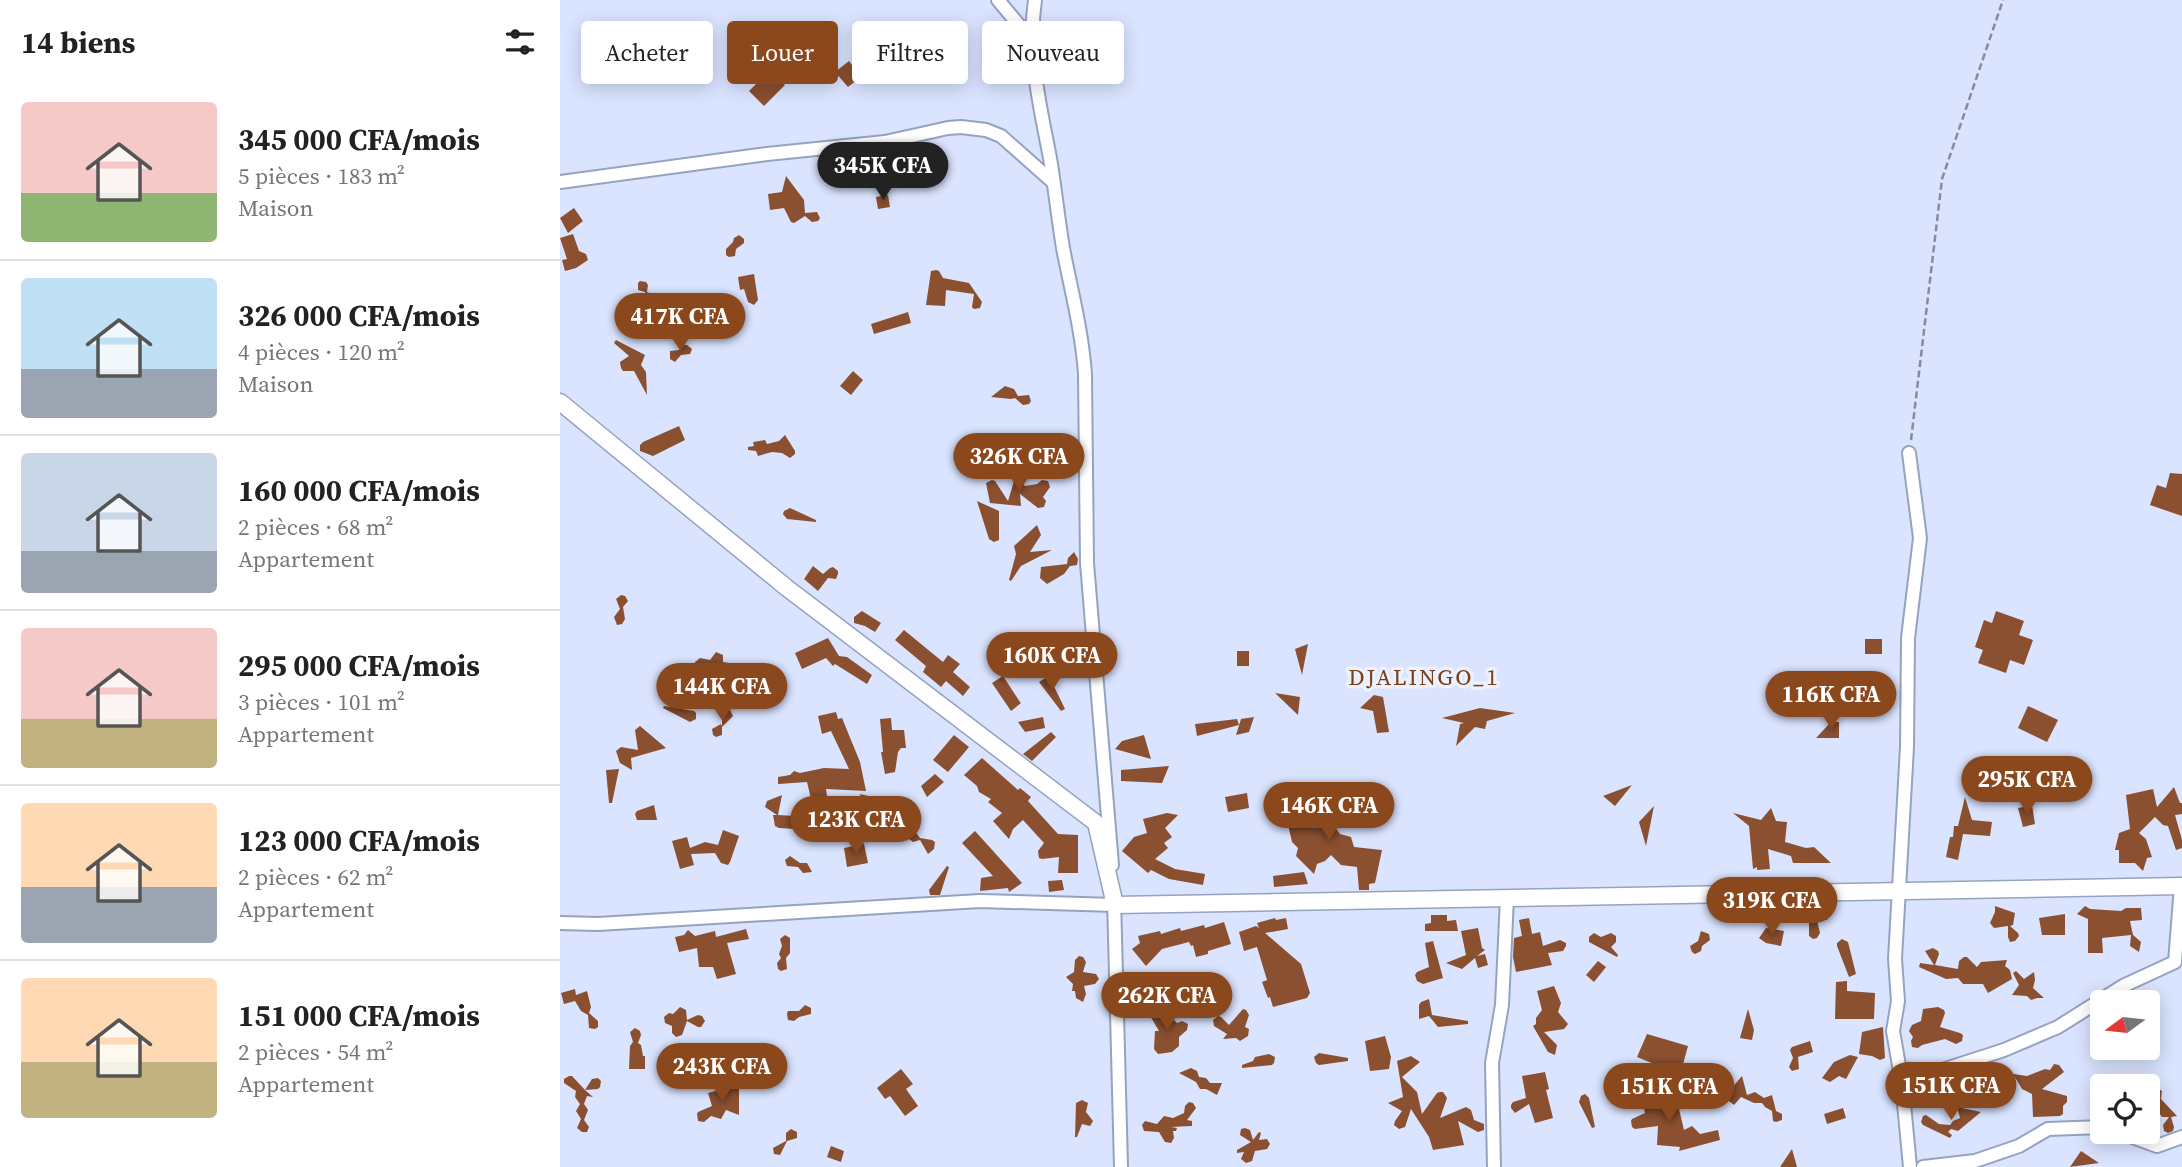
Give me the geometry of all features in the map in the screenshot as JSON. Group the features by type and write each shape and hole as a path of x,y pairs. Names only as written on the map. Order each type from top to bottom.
{"street":[{"path":"998,0 1016,21"},
{"path":"1034,21 1035,0"},
{"path":"1037,84 1084,362 1087,563 1115,905 1122,1167"},
{"path":"560,182 767,154 885,142 961,127 986,130 1001,136 1055,184"},
{"path":"560,402 795,594 1096,823 1115,905"},
{"path":"1909,453 1920,538 1908,638 1907,747 1895,958 1898,1001 1892,1031 1902,1083 1910,1167"},
{"path":"560,923 612,924 980,901 1115,905 2181,886 2175,962 2123,986 2058,1027 2004,1050 1902,1083"},
{"path":"1494,1167 1492,1063 1502,1005 1507,898"},
{"path":"1923,1167 1976,1161 2019,1146 2048,1129 2090,1127"},
{"path":"2152,1144 2157,1146 2182,1137"}],"path":[{"path":"1909,453 1941,179 2003,0"}],"building":[{"path":"849,61 852,65 852,84 848,87 838,75 838,70"},
{"path":"756,84 785,85 764,106 749,91"},
{"path":"786,176 804,200 805,213 817,212 820,218 818,221 812,222 805,216 794,223 784,208 770,210 768,194 782,192"},
{"path":"888,195 890,207 878,209 876,197"},
{"path":"574,208 583,221 568,233 560,218"},
{"path":"573,234 579,251 586,254 588,260 565,271 562,260 567,259 560,238"},
{"path":"739,235 744,239 744,243 736,249 735,256 729,257 726,255 726,249"},
{"path":"936,270 943,278 969,283 982,302 980,308 972,307 974,294 946,290 945,306 926,305 931,271"},
{"path":"754,274 758,300 754,305 748,302 744,289 740,290 738,277"},
{"path":"640,281 648,285 647,292 657,296 657,305 650,308 645,292 638,290"},
{"path":"719,300 727,312 717,319 709,307"},
{"path":"908,312 911,323 874,334 871,324"},
{"path":"642,313 652,329 637,339 632,320 635,315"},
{"path":"616,340 645,355 641,365 646,372 647,395 634,371 623,371 621,368 620,362 629,356 614,343"},
{"path":"684,345 692,349 690,354 681,355 675,362 670,359 670,351 679,350"},
{"path":"853,371 863,380 851,395 840,386"},
{"path":"1005,386 1014,389 1018,396 1029,395 1031,401 1023,405 1015,398 991,397"},
{"path":"679,426 685,440 653,456 640,451 643,442"},
{"path":"785,435 795,451 790,458 782,453 772,452 758,456 756,451 748,450 748,447 754,446 753,442 765,440 767,444 779,441"},
{"path":"1017,471 1019,480 1025,486 1037,484 1042,480 1048,481 1050,487 1043,497 1046,501 1044,507 1038,508 1020,494 1021,506 990,503 986,483 995,481 1008,501"},
{"path":"2170,473 2182,474 2182,516 2150,505 2157,485 2166,488"},
{"path":"977,501 999,511 999,540 994,542 989,539"},
{"path":"790,508 816,522 787,519 783,514"},
{"path":"1037,525 1041,535 1030,552 1052,550 1021,566 1011,581 1009,580 1016,554 1014,546"},
{"path":"1074,552 1078,559 1077,565 1070,566 1064,574 1047,584 1040,578 1041,567 1067,564 1068,558"},
{"path":"813,566 823,574 833,567 838,571 836,579 828,578 818,591 804,579"},
{"path":"621,595 628,601 623,607 625,619 622,624 617,625 614,617 620,609 616,599"},
{"path":"862,611 881,623 875,632 854,623 854,617"},
{"path":"1996,611 2024,621 2019,635 2033,640 2024,665 2010,660 2006,673 1978,663 1983,650 1975,647 1984,620 1992,623"},
{"path":"904,630 943,662 948,655 960,664 953,672 970,687 963,696 946,681 941,687 923,672 926,666 895,640"},
{"path":"828,638 839,656 847,657 872,675 867,684 835,664 833,666 826,658 802,669 795,653"},
{"path":"1865,639 1882,639 1882,654 1865,654"},
{"path":"1308,644 1302,675 1295,649"},
{"path":"1237,651 1249,651 1249,666 1237,666"},
{"path":"716,652 723,655 723,662 729,663 729,666 721,667 720,680 727,689 722,696 718,693 716,680 708,669 700,670 695,665 700,658 710,660"},
{"path":"1003,676 1021,703 1011,711 992,683"},
{"path":"1049,676 1065,709 1061,711 1039,682"},
{"path":"1275,693 1300,697 1298,715"},
{"path":"1374,695 1383,697 1389,732 1377,733 1373,711 1360,708"},
{"path":"2028,706 2058,720 2047,742 2018,728"},
{"path":"663,708 694,711 696,719 690,722"},
{"path":"1480,708 1515,713 1487,721 1485,729 1475,727 1456,746 1460,724 1464,723 1442,718"},
{"path":"725,709 730,710 733,716 722,727 722,714"},
{"path":"836,712 838,719 842,718 860,762 866,791 826,789 827,796 811,799 807,782 778,784 778,777 790,775 794,771 800,773 824,768 849,769 831,731 822,734 818,716"},
{"path":"1043,717 1045,728 1025,732 1018,722"},
{"path":"1254,717 1249,732 1236,735 1241,719"},
{"path":"891,718 892,730 904,730 906,748 901,748 898,752 895,772 885,774 880,719"},
{"path":"1237,719 1239,725 1197,736 1195,724"},
{"path":"1831,722 1839,722 1839,738 1816,738"},
{"path":"721,724 722,735 713,735 712,729"},
{"path":"640,726 666,748 631,758 632,770 620,763 616,751 621,747 638,750 635,730"},
{"path":"1051,732 1056,737 1032,761 1023,754"},
{"path":"954,735 969,747 948,772 933,760"},
{"path":"1144,735 1151,759 1115,749 1122,741"},
{"path":"982,758 1018,790 1020,788 1031,797 1028,801 1058,834 1078,835 1078,873 1058,873 1059,857 1039,858 1038,851 1044,843 1023,820 1013,829 1009,839 993,821 1002,813 988,802 991,799 979,792 977,786 964,775"},
{"path":"1169,766 1162,783 1121,781 1121,770"},
{"path":"619,769 612,803 609,803 606,770"},
{"path":"935,774 944,782 927,797 921,786"},
{"path":"1632,785 1615,806 1603,796"},
{"path":"2174,787 2182,803 2182,814 2175,815 2182,848 2176,850 2168,826 2155,817 2139,833 2146,839 2152,857 2147,858 2143,871 2135,863 2119,863 2119,850 2115,850 2119,833 2130,829 2126,795 2153,789 2157,807"},
{"path":"1247,793 1249,808 1228,812 1225,797"},
{"path":"860,794 876,798 887,821 866,816"},
{"path":"782,795 778,815 795,816 795,829 775,826 773,815 777,815 765,807 767,801"},
{"path":"1965,797 1972,820 1992,822 1990,836 1963,834 1958,860 1946,857 1950,837 1953,837 1954,826 1958,826"},
{"path":"1332,798 1329,813 1340,834 1351,837 1354,847 1382,850 1375,883 1369,884 1369,890 1359,890 1357,867 1341,865 1331,855 1317,864 1314,874 1296,856 1298,848 1292,842 1286,816 1301,812 1298,803"},
{"path":"654,805 657,820 637,820 637,811"},
{"path":"2032,805 2035,824 2023,827 2018,808"},
{"path":"1654,806 1646,846 1639,822"},
{"path":"1771,808 1776,821 1787,822 1785,842 1806,848 1814,847 1831,863 1793,863 1791,856 1768,849 1770,869 1753,869 1749,826 1733,813 1761,820"},
{"path":"913,810 917,823 914,830 920,838 935,842 934,849 928,854 920,840 913,842 908,838 909,829 905,821"},
{"path":"1167,813 1178,815 1165,828 1172,837 1164,843 1168,848 1155,859 1175,869 1205,874 1203,885 1169,879 1151,870 1148,873 1122,851 1134,837 1147,833 1143,819"},
{"path":"723,830 739,836 728,865 721,863 715,853 691,854 694,865 680,869 672,841 687,837 690,848 705,842 718,845"},
{"path":"975,831 1022,883 1009,892 1008,888 980,891 981,878 993,876 962,843"},
{"path":"864,844 868,863 847,867 844,848"},
{"path":"790,856 800,863 807,863 812,872 803,873 798,867 787,866 785,860"},
{"path":"947,866 949,867 940,895 930,895 929,890"},
{"path":"1304,872 1308,884 1274,887 1273,876"},
{"path":"1062,880 1064,890 1049,892 1048,881"},
{"path":"1813,904 1816,917 1824,908 1830,911 1830,914 1827,920 1817,920 1820,933 1813,939 1809,936 1809,919 1795,920 1792,916 1795,908 1809,917 1810,905"},
{"path":"1995,906 2015,913 2013,925 2010,926 2019,936 2015,941 2010,942 2008,926 1994,928 1990,923"},
{"path":"2085,906 2090,909 2121,911 2126,908 2141,908 2142,920 2130,921 2133,935 2141,942 2139,952 2130,946 2131,935 2102,938 2103,953 2088,953 2088,919 2077,914"},
{"path":"2065,914 2065,935 2042,935 2039,918"},
{"path":"1431,915 1447,915 1447,921 1456,920 1458,931 1425,931 1425,924 1431,923"},
{"path":"1286,918 1288,929 1265,933 1301,964 1310,993 1307,998 1273,1007 1262,982 1267,980 1257,947 1244,951 1239,932 1256,926 1259,928 1257,923"},
{"path":"1529,918 1532,934 1540,932 1543,946 1560,940 1566,943 1566,946 1563,951 1548,953 1552,965 1516,972 1513,957 1514,938 1522,936 1519,920"},
{"path":"1224,922 1231,944 1208,951 1208,954 1196,957 1193,945 1189,942 1162,949 1146,966 1132,949 1140,943 1138,936 1160,931 1161,934 1180,928 1181,931 1204,925 1205,928"},
{"path":"1478,928 1482,948 1485,950 1477,956 1485,954 1488,965 1478,968 1475,958 1462,969 1446,963 1466,955 1461,931"},
{"path":"1766,928 1784,931 1781,946 1766,943 1759,938"},
{"path":"746,929 749,939 727,943 736,974 717,979 713,967 699,967 697,948 679,952 675,937 684,935 688,930 695,936 715,931 716,937"},
{"path":"1701,931 1709,934 1710,940 1695,954 1690,946 1698,941"},
{"path":"1594,933 1601,937 1611,933 1616,936 1616,942 1611,947 1617,957 1589,942 1589,937"},
{"path":"785,935 790,938 790,953 786,958 787,969 781,971 777,963 781,958 780,939"},
{"path":"1842,939 1848,942 1856,974 1849,977 1837,946"},
{"path":"1433,941 1443,978 1423,984 1417,981 1415,975 1429,967 1425,943"},
{"path":"1933,948 1939,954 1935,965 1958,969 1959,961 1964,957 1977,967 1981,962 2007,960 2005,966 2010,970 2012,979 1988,993 1983,984 1963,984 1958,978 1946,979 1919,967 1920,963 1934,965 1925,951"},
{"path":"1079,956 1086,962 1083,972 1096,974 1099,979 1095,984 1084,986 1086,994 1083,1002 1076,998 1075,991 1072,991 1073,984 1066,977 1074,972 1075,960"},
{"path":"1598,961 1606,967 1594,982 1586,975"},
{"path":"2016,971 2024,979 2034,972 2033,988 2044,998 2031,1000 2027,996 2012,995 2019,985 2013,973"},
{"path":"1847,981 1847,991 1875,993 1874,1019 1835,1019 1836,982"},
{"path":"1554,986 1561,1003 1558,1012 1568,1024 1564,1029 1544,1032 1557,1045 1555,1055 1548,1052 1533,1026 1542,1010 1537,991"},
{"path":"575,989 576,995 587,991 591,1007 589,1013 598,1021 598,1027 595,1029 589,1028 588,1015 581,1011 575,1001 564,1004 561,993"},
{"path":"1429,999 1432,1015 1468,1021 1468,1024 1438,1027 1429,1016 1419,1019 1419,1005"},
{"path":"805,1005 811,1008 811,1014 794,1021 788,1020 788,1011 799,1011"},
{"path":"1155,1005 1162,1017 1188,1024 1187,1030 1179,1037 1179,1046 1172,1052 1158,1054 1154,1049 1155,1031 1159,1031 1149,1014"},
{"path":"680,1007 686,1010 687,1020 698,1015 705,1021 698,1027 687,1021 682,1035 676,1037 672,1033 672,1026 665,1023 664,1017 669,1013 673,1014"},
{"path":"1938,1007 1945,1013 1940,1027 1960,1033 1963,1035 1962,1041 1956,1044 1945,1039 1918,1048 1912,1047 1913,1037 1909,1031 1912,1025 1921,1021 1923,1009"},
{"path":"1243,1009 1249,1015 1245,1027 1249,1029 1248,1036 1240,1041 1236,1038 1223,1039 1227,1034 1214,1026 1213,1020 1218,1016 1229,1025"},
{"path":"1748,1009 1754,1030 1752,1040 1740,1038"},
{"path":"1883,1027 1885,1058 1880,1060 1859,1054 1862,1032"},
{"path":"635,1028 641,1035 638,1043 645,1056 645,1069 629,1069 630,1046 633,1042 630,1032"},
{"path":"1647,1034 1688,1046 1682,1068 1666,1063 1664,1068 1637,1057"},
{"path":"1385,1036 1391,1057 1389,1069 1370,1071 1365,1041"},
{"path":"1810,1041 1813,1052 1798,1057 1799,1069 1792,1071 1789,1067 1793,1058 1790,1050"},
{"path":"1319,1053 1348,1058 1348,1061 1319,1065 1314,1057"},
{"path":"1269,1054 1275,1057 1272,1065 1242,1068 1242,1065 1253,1061 1255,1057"},
{"path":"1850,1055 1858,1057 1846,1079 1839,1076 1830,1082 1822,1078 1834,1062"},
{"path":"1411,1056 1420,1062 1402,1077 1417,1092 1422,1114 1437,1093 1443,1092 1447,1098 1440,1118 1466,1107 1471,1110 1474,1120 1484,1124 1484,1130 1478,1132 1458,1121 1464,1145 1433,1150 1429,1137 1411,1109 1405,1127 1399,1129 1394,1125 1402,1111 1388,1103 1403,1097 1397,1061"},
{"path":"2054,1064 2059,1065 2064,1072 2042,1089 2067,1096 2063,1114 2060,1116 2033,1117 2032,1094 2022,1089 2013,1074 1999,1085 1990,1087 1987,1076 2000,1072 2027,1076 2045,1069 2050,1070"},
{"path":"1191,1068 1197,1071 1199,1077 1206,1078 1210,1083 1222,1083 1217,1095 1200,1089 1196,1082 1179,1073"},
{"path":"901,1069 913,1084 906,1089 918,1106 905,1116 890,1096 885,1099 877,1088"},
{"path":"1545,1072 1553,1118 1535,1123 1529,1104 1515,1113 1511,1105 1526,1098 1522,1076"},
{"path":"569,1076 593,1097 587,1096 584,1104 588,1110 584,1120 589,1127 587,1132 577,1128 581,1119 576,1111 580,1104 575,1097 576,1091 564,1083 564,1079"},
{"path":"1742,1076 1747,1095 1755,1092 1764,1098 1772,1095 1776,1111 1782,1114 1782,1120 1773,1121 1772,1111 1762,1103 1754,1103 1741,1097 1734,1105 1724,1097"},
{"path":"598,1078 601,1081 598,1089 585,1090 592,1079"},
{"path":"1957,1081 1962,1096 1950,1099 1946,1084"},
{"path":"728,1083 739,1083 739,1115 726,1110 721,1119 711,1116 704,1122 698,1121 698,1112 712,1106 708,1093 728,1088"},
{"path":"1654,1083 1661,1109 1678,1105 1684,1130 1692,1126 1700,1134 1718,1130 1720,1140 1679,1151 1680,1147 1657,1145 1658,1126 1635,1129 1632,1127 1632,1119 1645,1113 1638,1087"},
{"path":"2160,1090 2161,1099 2177,1116 2171,1117 2173,1131 2164,1131 2163,1125 2169,1117 2162,1117"},
{"path":"1585,1094 1589,1098 1595,1127 1592,1128 1579,1102"},
{"path":"1082,1100 1088,1103 1086,1112 1093,1121 1090,1126 1082,1124 1075,1137 1076,1103"},
{"path":"1189,1102 1196,1108 1187,1120 1192,1121 1192,1126 1171,1127 1177,1128 1173,1131 1174,1138 1171,1143 1165,1142 1159,1132 1144,1131 1142,1125 1145,1121 1157,1124 1164,1116 1173,1118 1184,1113"},
{"path":"1957,1107 1981,1112 1958,1131 1951,1129 1948,1132 1952,1135 1950,1138 1921,1122 1926,1115 1939,1124 1950,1125 1960,1118"},
{"path":"1843,1108 1846,1118 1827,1124 1824,1114"},
{"path":"791,1129 797,1132 797,1138 787,1141 780,1155 774,1154 773,1148 786,1141 786,1133"},
{"path":"1241,1129 1250,1130 1253,1140 1259,1132 1259,1140 1267,1139 1270,1144 1267,1149 1255,1151 1252,1161 1246,1163 1241,1159 1244,1152 1237,1153 1237,1150 1251,1142 1240,1135"},
{"path":"831,1146 844,1151 841,1162 827,1157"},
{"path":"1792,1149 1797,1167 1780,1167"},
{"path":"2081,1151 2099,1163 2070,1167"}],"district":[{"name":"DJALINGO_1","path":"1424,677"}]}
